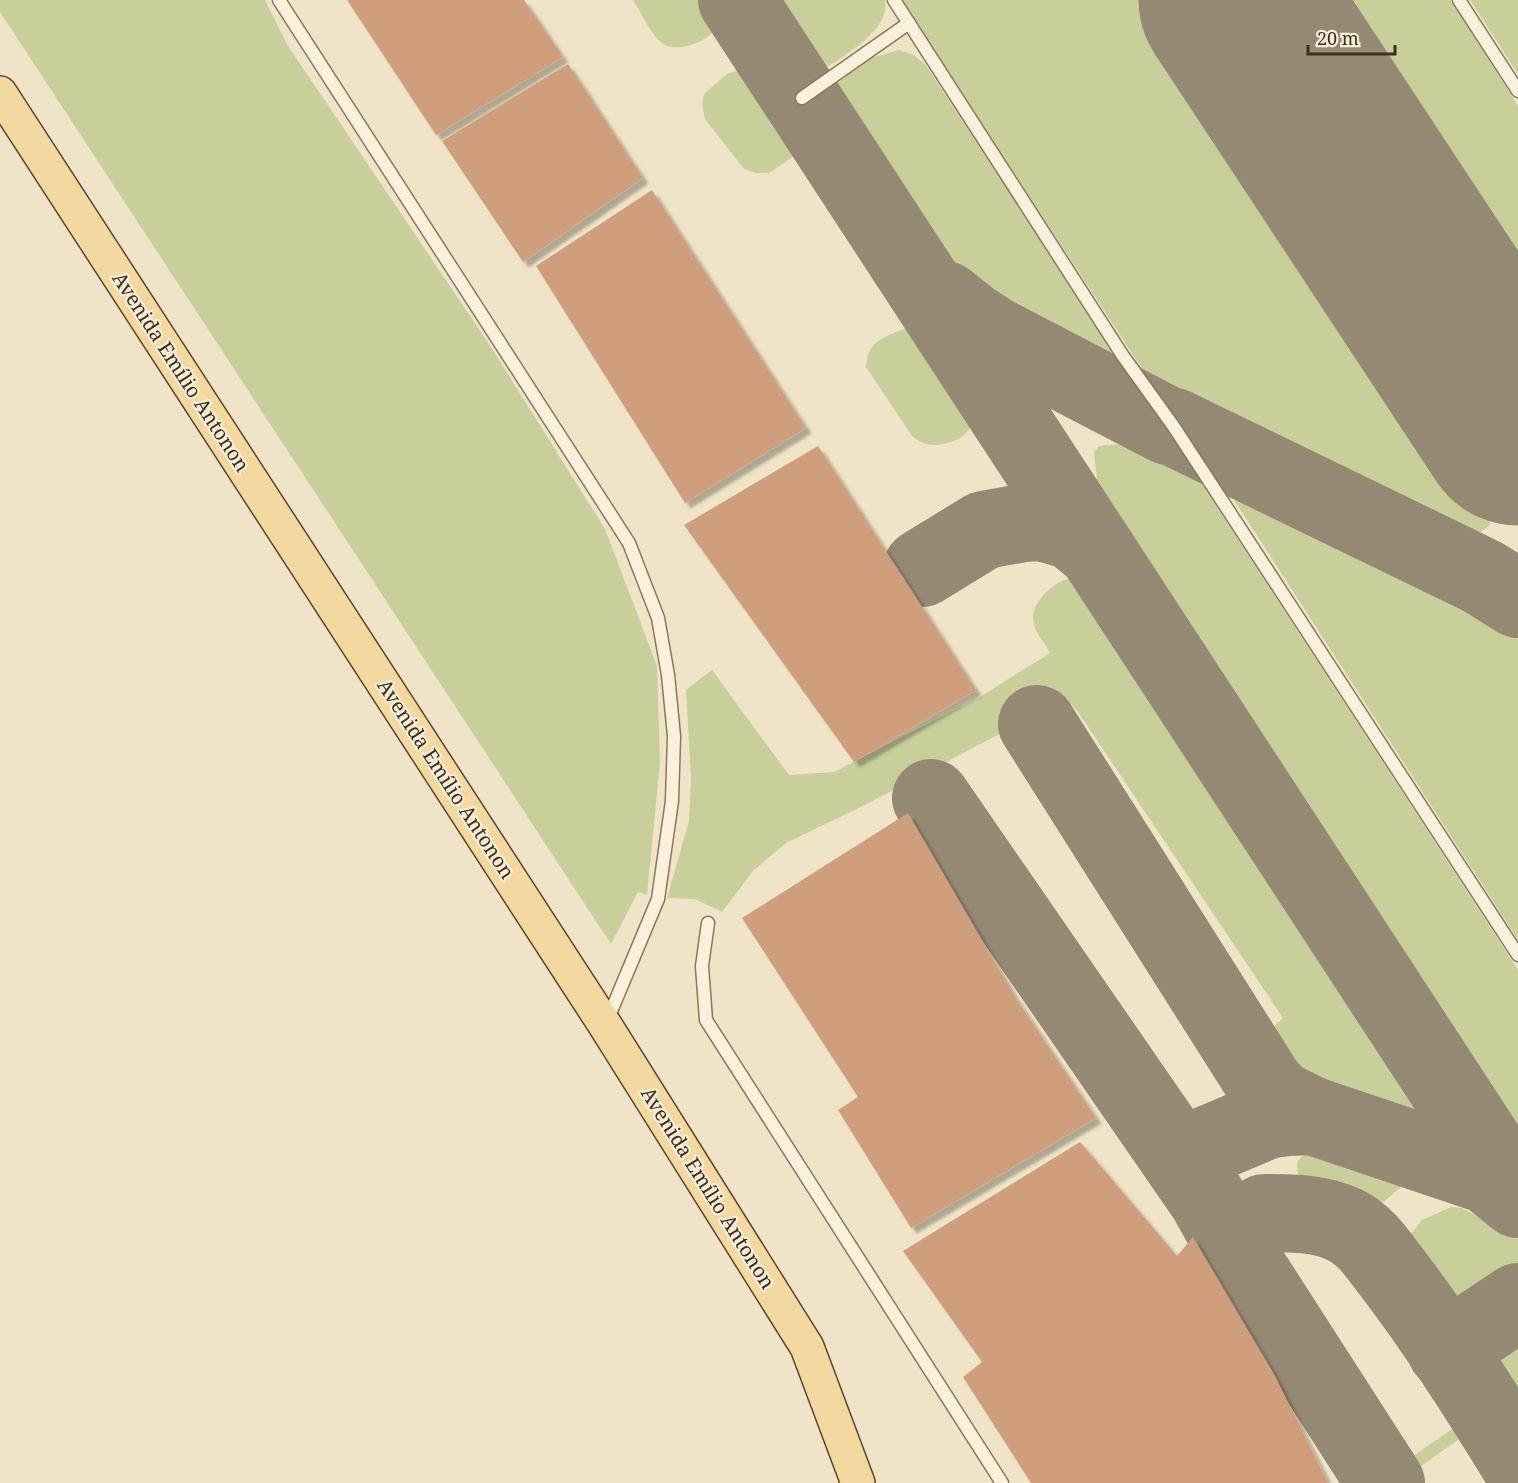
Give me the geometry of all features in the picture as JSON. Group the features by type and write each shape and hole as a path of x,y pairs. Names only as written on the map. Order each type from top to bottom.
{"main road":[{"name":"Avenida Emílio Antonon","path":"0,93 605,1025 807,1347 858,1483"}],"lane":[{"path":"279,0 629,543 658,618 668,675 674,736 672,801 658,899 605,1025"},
{"path":"894,0 1123,356 1174,427 1518,955"},
{"path":"1459,0 1518,91"},
{"path":"802,98 909,23"},
{"path":"708,923 702,966 706,1020 1002,1483"}],"green space":[{"path":"0,0 265,0 288,46 491,347 605,529 657,666 660,763 647,895 638,892 611,944 0,12"},
{"path":"633,0 715,0 721,18 717,28 705,39 689,46 672,47 665,45 656,37"},
{"path":"768,0 885,0 885,12 880,23 862,43 817,74"},
{"path":"901,0 1151,0 1488,515 1490,525 1470,540 1464,540 1169,402 1156,390"},
{"path":"1313,0 1451,0 1518,106 1518,312"},
{"path":"1470,0 1518,0 1518,74"},
{"path":"899,50 914,55 925,64 1120,363 1121,370 1117,373 1106,372 1002,319 980,302 929,248 904,211 829,93 831,88 871,58"},
{"path":"744,69 758,71 768,80 800,129 803,142 800,152 769,173 756,173 744,169 705,119 702,104 704,94 727,74"},
{"path":"911,327 925,329 975,403 974,421 967,432 957,440 940,445 930,445 912,436 866,367 867,357 872,347 888,336"},
{"path":"1152,443 1187,461 1518,970 1518,1153 1314,834 1101,518 1094,452 1099,446"},
{"path":"1216,472 1377,552 1467,602 1518,639 1518,940"},
{"path":"1078,578 1089,582 1096,588 1421,1081 1423,1100 1417,1111 1406,1115 1390,1115 1373,1111 1307,1088 1290,1076 1264,1036 1283,1018 1071,704 1060,702 863,806 786,843 753,871 722,912 695,899 667,898 689,821 691,778 686,690 712,670 789,775 834,772 980,697 1050,653 1034,625 1035,608 1053,586 1064,580"},
{"path":"1323,1145 1348,1149 1369,1156 1412,1177 1385,1201 1368,1208 1331,1195 1299,1190 1297,1162 1306,1152"},
{"path":"1451,1207 1462,1208 1518,1239 1518,1279 1466,1311 1455,1312 1445,1308 1410,1252 1410,1235 1422,1220"},
{"path":"1518,1333 1518,1418 1484,1368 1490,1351"},
{"path":"1455,1427 1462,1437 1413,1472 1406,1461"}],"building":[{"path":"347,0 524,0 563,57 436,135"},
{"path":"568,64 643,178 523,262 442,141"},
{"path":"652,190 806,428 685,503 536,266"},
{"path":"818,446 976,690 854,762 684,525"},
{"path":"908,813 1014,995 1096,1118 911,1228 838,1110 858,1097 742,918"},
{"path":"1080,1142 1177,1256 1193,1237 1275,1376 1328,1483 1031,1483 963,1377 982,1362 903,1251"}],"taxiway":[{"path":"737,0 1518,1196"},
{"path":"945,300 995,336 1168,426 1483,577 1518,599"},
{"path":"1498,396 1518,411"},
{"path":"922,568 984,530 1023,523 1042,522 1073,531 1097,551"},
{"path":"1037,724 1266,1086 1280,1100 1313,1116"},
{"path":"931,798 1207,1198 1238,1253 1386,1483"},
{"path":"1179,1157 1267,1120 1313,1116 1488,1175 1518,1199"},
{"path":"1264,1213 1326,1218 1353,1229 1366,1240 1410,1296 1442,1342 1518,1461"},
{"path":"1446,1350 1518,1302"}],"runway":[{"path":"1236,0 1518,428"}]}
